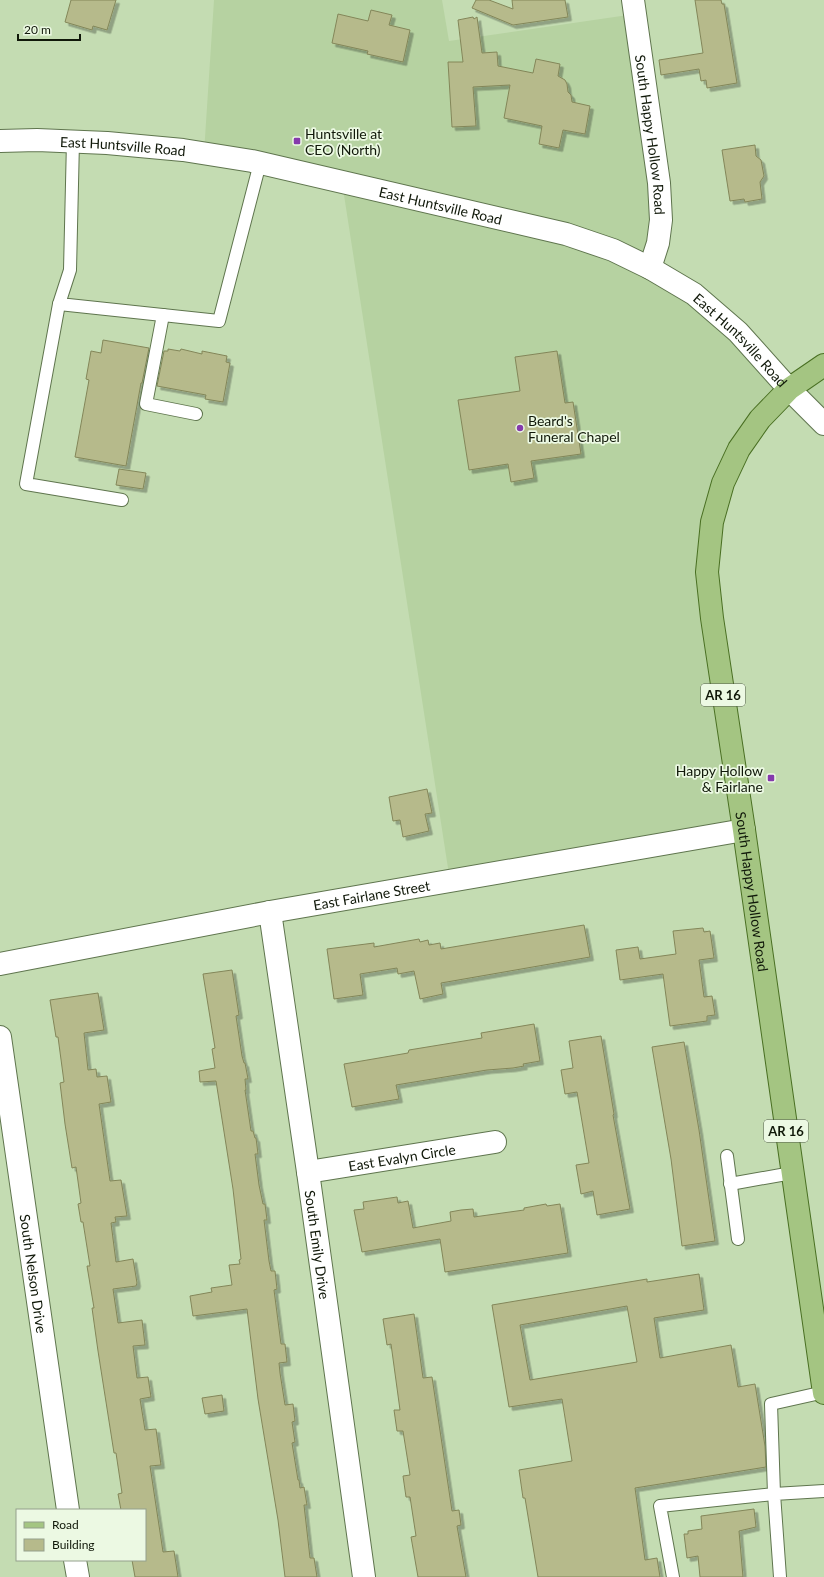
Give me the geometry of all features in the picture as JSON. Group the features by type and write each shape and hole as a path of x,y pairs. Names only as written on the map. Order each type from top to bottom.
{"main road":[{"name":"East Huntsville Road","path":"789,389 824,365"},
{"name":"South Happy Hollow Road","path":"789,389 760,419 739,449 726,476 712,522 707,572 712,618 744,830 824,1392"}],"street":[{"name":"South Happy Hollow Road","path":"633,0 659,183 660,220 658,243 650,268"},
{"name":"East Huntsville Road","path":"0,141 37,140 183,150 260,163 566,234 613,250 650,268 694,294 738,332 789,389"},
{"path":"789,389 824,424"},
{"name":"East Fairlane Street","path":"0,964 270,912 744,830"},
{"name":"South Emily Drive","path":"270,912 308,1172 364,1577"},
{"name":"South Nelson Drive","path":"0,1037 68,1509"},
{"name":"East Evalyn Circle","path":"308,1172 495,1142"},
{"path":"75,1561 78,1577"}],"lane":[{"path":"73,142 70,270 59,304 26,484 122,500"},
{"path":"59,304 219,321 260,163"},
{"path":"163,315 146,404 196,414"},
{"path":"726,1156 738,1238"},
{"path":"730,1184 792,1173"},
{"path":"780,1577 774,1494 771,1404 824,1392"},
{"path":"673,1577 660,1506 774,1494 824,1491"}],"shaded area":[{"path":"214,0 442,0 449,41 635,14 659,183 650,268 789,389 760,419 712,522 744,830 450,881 342,182 204,153"},
{"path":"824,365 824,424 789,389"}],"building":[{"path":"71,0 116,0 107,30 93,26 92,30 65,22"},
{"path":"476,0 489,0 513,9 512,0 565,0 568,17 513,25 472,8"},
{"path":"695,0 721,0 722,4 724,4 737,83 707,88 706,80 701,81 699,69 661,75 659,60 703,53"},
{"path":"371,10 392,15 389,25 410,30 403,62 367,54 368,51 332,43 338,14 368,21"},
{"path":"473,17 474,19 477,17 482,53 497,52 498,66 533,73 536,59 560,64 558,76 565,80 572,102 590,106 585,134 563,130 559,148 539,144 542,126 504,118 510,85 473,87 476,126 452,127 448,62 463,62 458,20"},
{"path":"755,145 756,156 761,160 764,176 760,182 762,199 745,202 744,199 730,201 722,150"},
{"path":"103,340 149,348 126,466 75,457 89,380 86,379 91,351 101,353"},
{"path":"168,349 180,351 181,349 202,354 202,351 227,356 226,362 230,363 223,402 205,399 206,395 157,386 164,351 168,351"},
{"name":"Beard's Funeral Chapel","path":"557,351 565,403 573,402 581,454 531,461 534,478 511,482 508,464 469,470 458,400 520,391 515,357"},
{"path":"119,469 146,473 143,489 116,485"},
{"path":"427,789 432,813 425,814 429,831 403,837 400,820 393,821 389,797"},
{"path":"584,925 590,957 441,983 443,994 420,999 414,971 398,974 397,968 360,974 363,995 334,999 327,949 374,943 374,947 419,939 420,942 428,940 429,945 440,943 441,949"},
{"path":"703,928 704,932 710,931 714,958 699,960 704,997 712,996 715,1015 707,1016 707,1021 670,1026 663,974 620,980 616,950 638,947 640,959 676,954 673,931"},
{"path":"232,970 239,1015 236,1016 242,1056 248,1079 245,1079 245,1090 251,1131 253,1131 256,1138 258,1154 255,1154 259,1185 263,1204 265,1204 267,1220 264,1220 269,1261 271,1271 275,1271 277,1289 274,1290 281,1344 285,1344 287,1362 279,1363 280,1373 285,1405 293,1404 295,1421 292,1422 295,1442 292,1443 300,1488 304,1487 307,1505 304,1505 310,1558 314,1558 317,1577 285,1577 278,1520 258,1399 247,1309 193,1316 190,1296 212,1292 211,1288 232,1285 229,1265 240,1264 239,1260 241,1259 233,1189 216,1081 200,1082 199,1071 215,1068 212,1049 215,1048 203,974"},
{"path":"98,993 104,1030 84,1033 88,1070 96,1069 97,1077 107,1076 111,1102 99,1104 110,1181 121,1180 127,1216 115,1217 116,1222 111,1223 116,1262 133,1259 137,1283 136,1286 113,1289 118,1323 142,1320 145,1345 133,1346 137,1378 148,1377 151,1397 140,1399 145,1430 156,1429 161,1465 150,1466 163,1552 174,1551 178,1577 135,1577 132,1561 146,1561 146,1509 121,1509 118,1494 122,1493 116,1453 114,1453 98,1351 92,1308 94,1308 87,1266 90,1266 83,1222 81,1222 78,1204 81,1203 76,1167 72,1168 65,1124 60,1083 64,1082 58,1037 56,1037 50,1000"},
{"path":"534,1024 540,1061 523,1064 524,1066 513,1068 487,1070 396,1085 399,1099 352,1107 344,1064 408,1053 409,1050 482,1038 481,1033"},
{"path":"601,1036 613,1115 630,1209 597,1215 593,1191 581,1194 576,1165 589,1163 577,1092 565,1094 561,1070 573,1068 569,1041"},
{"path":"684,1042 699,1130 715,1241 682,1246 671,1159 652,1047"},
{"path":"397,1197 398,1203 408,1201 413,1228 451,1221 450,1212 461,1210 473,1209 474,1217 524,1210 524,1208 546,1204 547,1206 560,1204 568,1253 445,1272 440,1239 362,1252 354,1210 364,1209 363,1202"},
{"path":"699,1274 704,1310 654,1318 660,1358 731,1345 738,1387 755,1384 765,1446 766,1467 635,1488 645,1560 657,1558 660,1577 538,1577 519,1470 572,1461 562,1399 509,1407 492,1305 647,1279 647,1282","holes":["627,1306 637,1362 530,1380 520,1325"]},
{"path":"414,1314 423,1378 432,1377 452,1511 459,1510 461,1525 457,1526 466,1577 418,1577 411,1537 416,1536 410,1497 406,1497 403,1476 410,1475 403,1431 397,1431 394,1410 400,1410 391,1344 387,1345 383,1319"},
{"path":"222,1395 224,1411 205,1414 202,1398"},
{"path":"754,1509 756,1527 739,1531 743,1577 700,1577 698,1556 687,1558 684,1534 688,1534 688,1531 702,1529 701,1516"}],"place":[{"name":"Huntsville at CEO (North)","path":"297,141"},
{"name":"Beard's Funeral Chapel","path":"520,428"},
{"name":"Happy Hollow & Fairlane","path":"771,778"}]}
